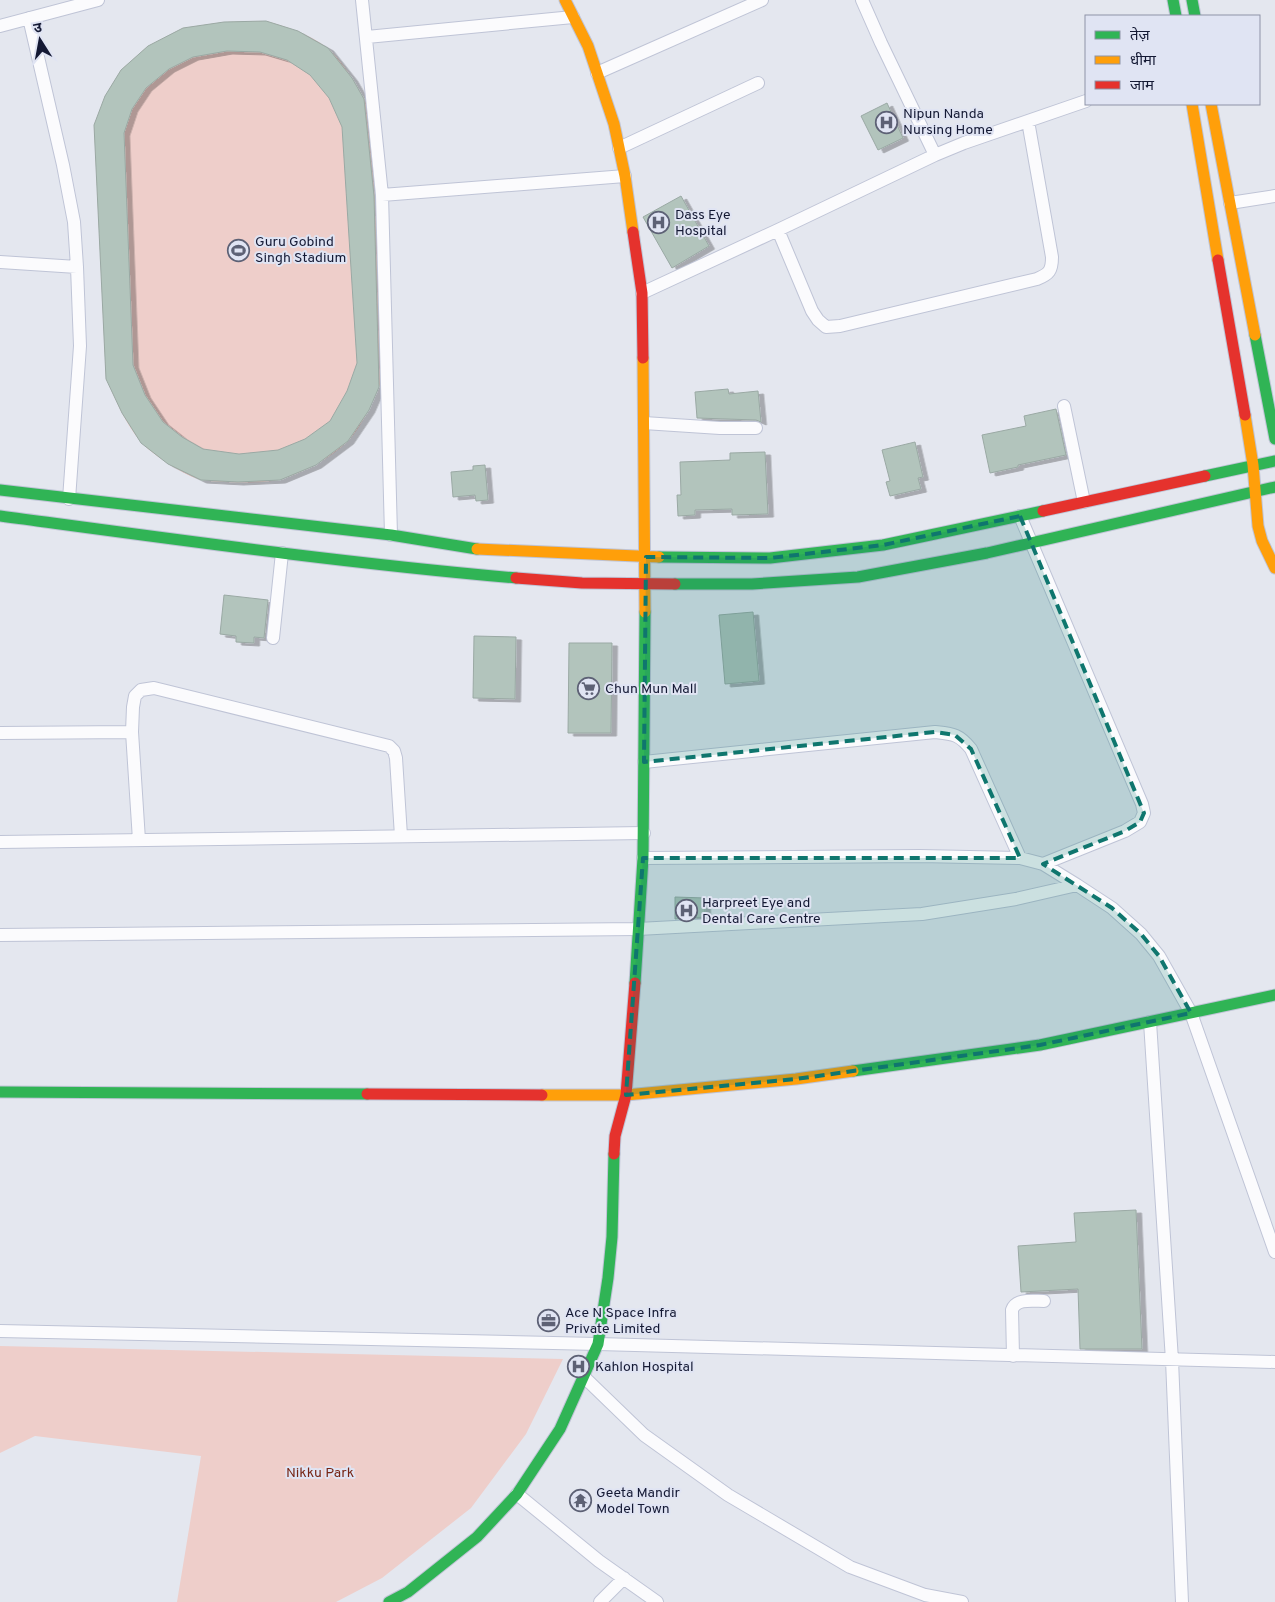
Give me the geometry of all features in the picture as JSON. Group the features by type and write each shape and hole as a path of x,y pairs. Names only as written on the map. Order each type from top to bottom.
{"street":[{"path":"0,26 98,0"},
{"path":"362,0 382,195 389,398 391,535"},
{"path":"389,1602 408,1592 476,1537 517,1494 560,1429 598,1344 612,1237 615,1136 626,1095 635,987 644,833 646,557 642,294 626,176 614,124 588,46 565,0"},
{"path":"597,73 762,0"},
{"path":"862,0 935,155"},
{"path":"1173,0 1176,15"},
{"path":"1192,0 1195,15"},
{"path":"367,37 573,17"},
{"path":"29,18 63,165 74,222 78,267 80,346 69,499"},
{"path":"619,148 758,83"},
{"path":"642,294 935,155 964,143 1085,101"},
{"path":"1192,105 1253,465 1258,526 1262,541 1275,568"},
{"path":"1211,105 1275,439"},
{"path":"778,230 812,311 826,327 840,326 1037,279 1048,274 1052,268 1052,258 1028,121"},
{"path":"382,195 626,176"},
{"path":"1230,203 1275,196"},
{"path":"0,262 78,267"},
{"path":"1064,406 1084,502"},
{"path":"644,423 720,428 756,428"},
{"path":"5,504 69,499 391,535 484,550 646,557 779,557 883,545 1275,460"},
{"path":"5,504 282,553 458,572 582,583 752,584 858,577 987,553 1275,487"},
{"path":"1020,516 1142,804 1144,813 1140,822 1125,831 1043,864"},
{"path":"273,638 282,553"},
{"path":"139,840 132,732 135,696 141,690 154,688 389,746 394,751 396,758 401,836"},
{"path":"0,733 132,732"},
{"path":"644,762 935,732 955,734 964,740 971,749 1020,858"},
{"path":"0,842 644,833"},
{"path":"643,858 920,856 1020,858 1043,864 1077,885 1112,908 1141,934 1159,956 1191,1013 1275,1252"},
{"path":"0,935 638,929 922,914 1016,899 1077,885"},
{"path":"0,1092 626,1095 796,1079 1040,1045 1275,995"},
{"path":"1150,1022 1172,1360 1182,1602"},
{"path":"1013,1356 1012,1310 1014,1305 1017,1302 1023,1301 1044,1301"},
{"path":"0,1331 598,1344 1275,1362"},
{"path":"584,1377 644,1435 728,1495 850,1567 925,1595 962,1602"},
{"path":"517,1494 599,1561 657,1602"},
{"path":"600,1602 624,1578"}],"highlighted area":[{"path":"1020,516 1144,813 1140,822 1125,831 1043,864 1112,908 1141,934 1159,956 1191,1013 1040,1045 796,1079 626,1095 643,858 1020,858 971,749 955,735 935,732 644,762 646,557 770,558 883,545"}],"green space":[{"name":"Guru Gobind Singh Stadium","path":"266,21 306,35 327,48 345,68 370,109 384,374 364,419 354,435 317,464 275,481 209,481 195,478 178,470 160,459 146,447 135,435 126,420 106,379 94,125 105,96 121,70 148,46 183,28 224,22"},
{"name":"Nikku Park","path":"0,1346 563,1359 526,1434 471,1508 382,1578 336,1602 177,1602 201,1456 35,1436 0,1453"}],"building":[{"path":"266,21 298,31 328,48 352,78 364,99 374,196 379,387 369,410 348,441 316,465 280,480 238,482 201,480 168,464 141,443 122,413 106,379 94,125 105,96 121,70 148,46 183,28 224,22","holes":["227,51 260,52 287,60 310,75 329,98 342,127 357,363 347,391 330,421 305,439 278,450 239,454 203,449 182,437 163,422 145,395 133,365 124,133 132,109 146,88 169,69 193,57"]},
{"path":"887,103 903,138 878,150 861,116"},
{"path":"681,196 709,246 672,268 643,217"},
{"path":"728,389 729,394 758,391 761,422 756,420 697,418 695,392"},
{"path":"1056,409 1066,455 990,473 982,435 1026,426 1024,416"},
{"path":"915,442 923,477 918,478 921,489 890,496 886,482 890,481 882,450"},
{"path":"765,452 768,514 732,515 732,509 695,510 695,515 678,516 677,495 681,495 680,462 730,460 730,453"},
{"path":"485,465 488,500 476,501 475,495 453,497 451,472 473,470 473,466"},
{"path":"224,595 268,600 264,638 254,637 254,643 236,642 236,636 220,634"},
{"path":"753,612 759,681 725,684 719,615"},
{"path":"474,636 516,637 515,699 473,698"},
{"path":"569,643 612,643 611,733 568,733"},
{"path":"675,897 705,898 705,917 675,919"},
{"path":"1136,1210 1142,1349 1080,1349 1078,1289 1021,1292 1018,1246 1076,1242 1074,1213"}],"traffic: fast":[{"path":"1173,0 1176,15"},
{"path":"1192,0 1195,15"},
{"path":"1255,335 1275,439"},
{"path":"1205,476 1275,461"},
{"path":"675,584 752,584 858,577 987,553 1275,487"},
{"path":"0,490 391,535 477,549"},
{"path":"659,557 770,558 883,545 1043,511"},
{"path":"0,516 322,558 516,578"},
{"path":"635,983 643,858 645,612"},
{"path":"853,1071 1040,1045 1275,995"},
{"path":"0,1092 367,1094"},
{"path":"389,1602 408,1592 477,1537 517,1494 560,1429 598,1344 612,1237 614,1154"}],"traffic: slow":[{"path":"565,0 588,46 614,124 625,176 633,232"},
{"path":"1192,105 1218,260"},
{"path":"1211,105 1255,335"},
{"path":"643,358 645,612"},
{"path":"1245,415 1253,465 1258,526 1262,541 1275,568"},
{"path":"477,549 659,557"},
{"path":"542,1095 626,1095 796,1079 853,1071"}],"traffic: jam":[{"path":"633,232 642,293 643,358"},
{"path":"1218,260 1245,415"},
{"path":"1043,511 1205,476"},
{"path":"516,578 582,583 675,584"},
{"path":"614,1154 615,1136 626,1095 635,983"},
{"path":"367,1094 542,1095"}],"place":[{"name":"Nipun Nanda Nursing Home","path":"887,122"},
{"name":"Dass Eye Hospital","path":"659,223"},
{"name":"Guru Gobind Singh Stadium","path":"239,250"},
{"name":"Chun Mun Mall","path":"589,689"},
{"name":"Harpreet Eye and Dental Care Centre","path":"686,911"},
{"name":"Ace N Space Infra Private Limited","path":"549,1321"},
{"name":"Kahlon Hospital","path":"579,1367"},
{"name":"Geeta Mandir Model Town","path":"580,1501"}]}
